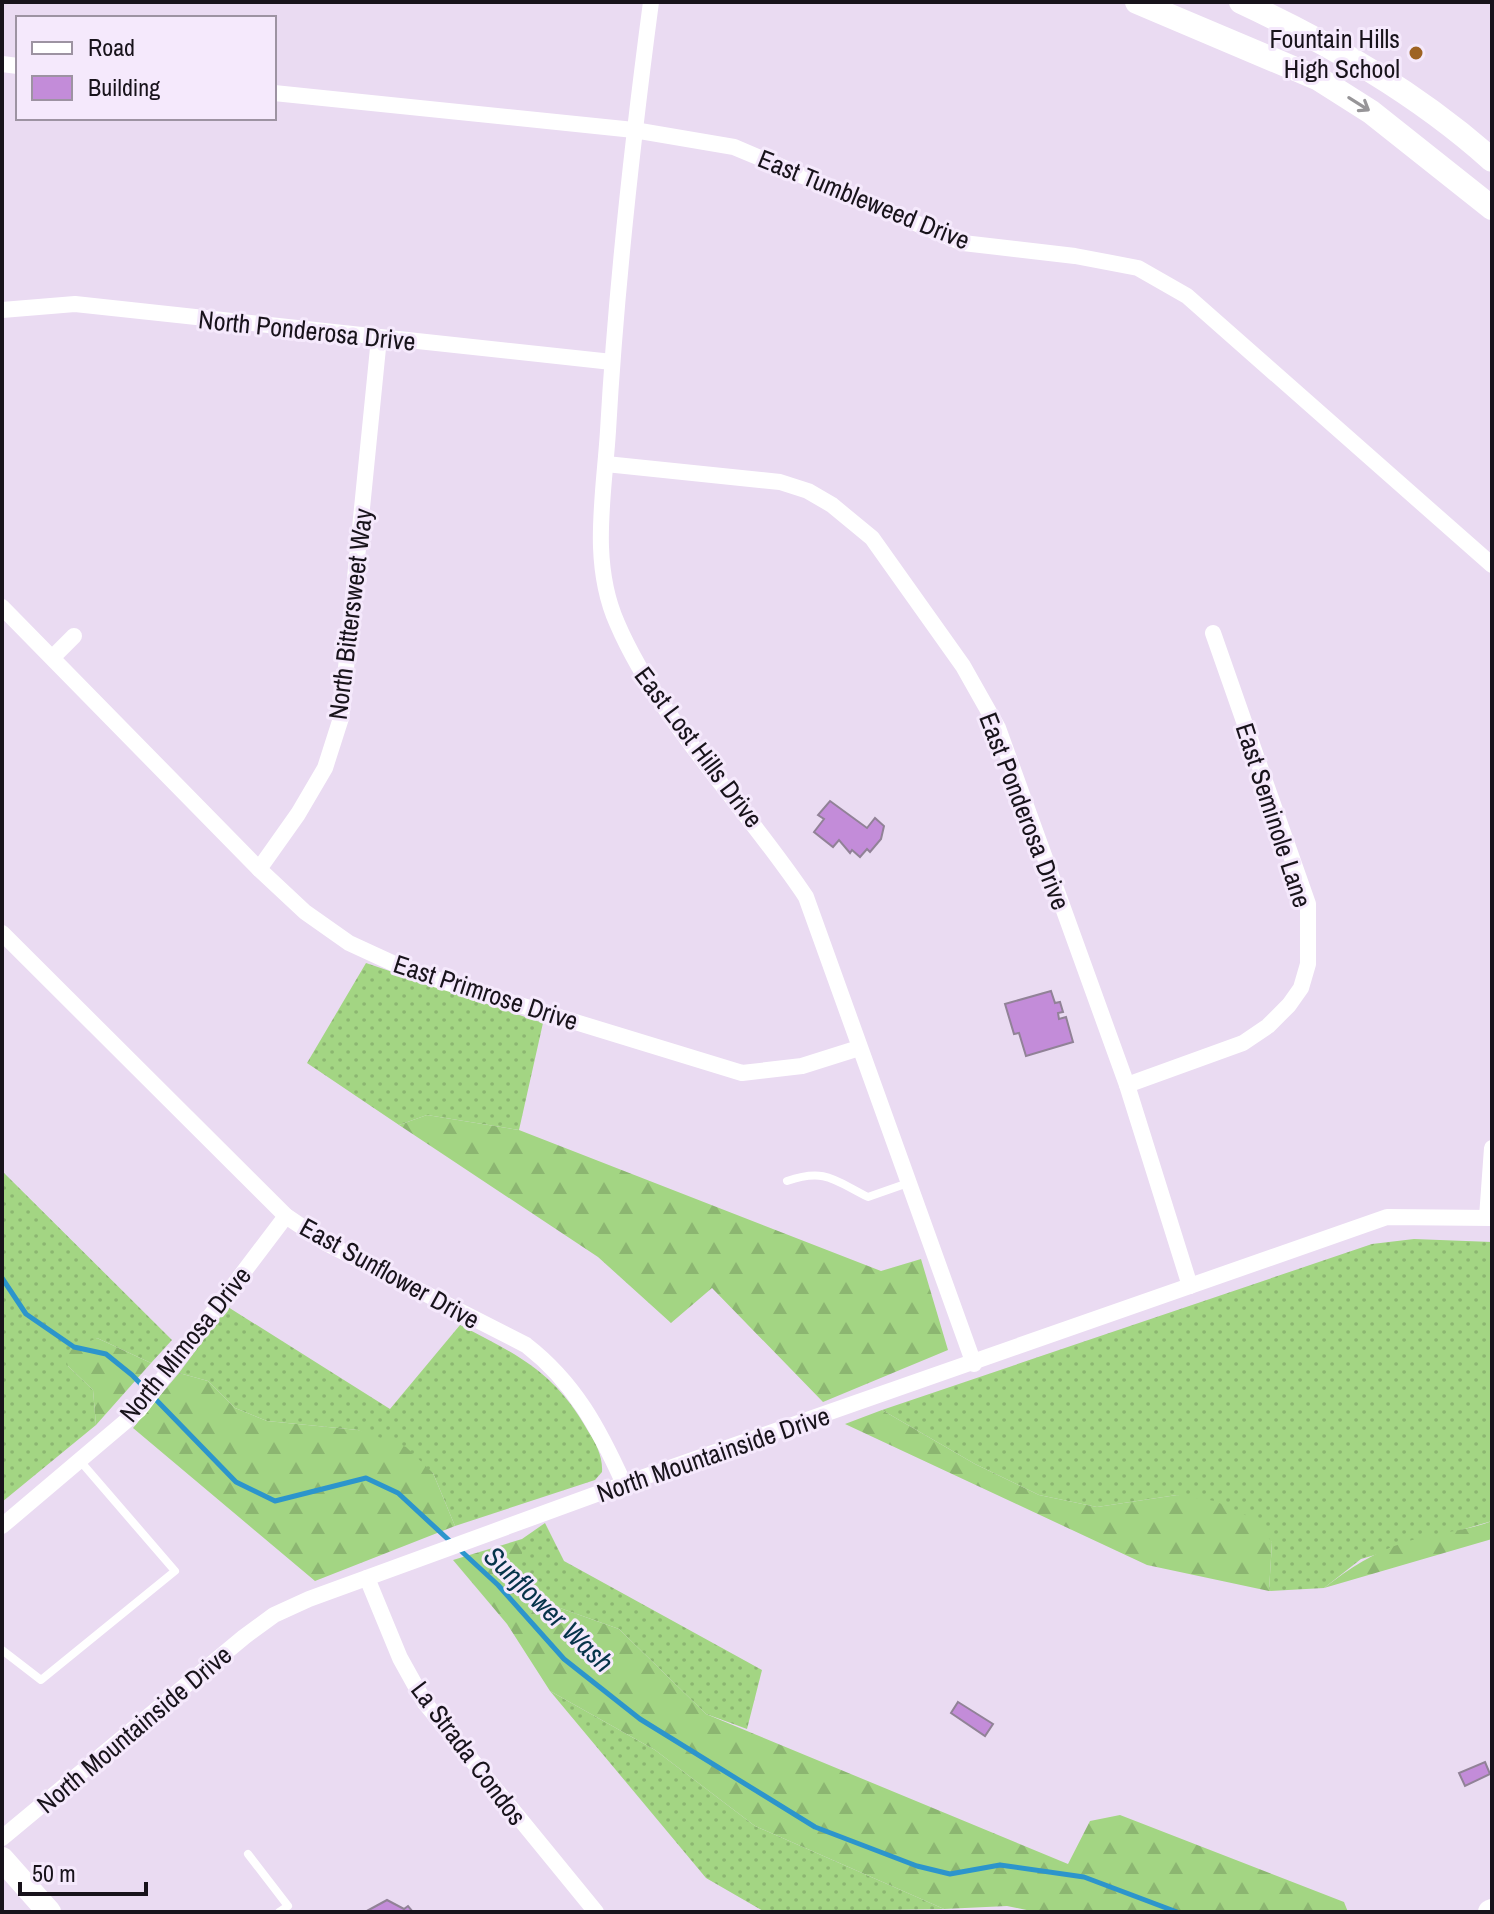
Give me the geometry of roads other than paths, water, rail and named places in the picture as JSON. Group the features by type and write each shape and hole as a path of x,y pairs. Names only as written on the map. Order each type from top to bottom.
{"street":[{"name":"East Lost Hills Drive","path":"651,2 634,130 612,362 600,534 603,577 615,619 635,663 661,702 767,838 806,897 974,1364"},
{"path":"1241,2 1290,25 1392,82 1433,109 1492,160"},
{"path":"1149,4 1192,12 1319,79 1371,112 1449,170 1492,208"},
{"name":"East Tumbleweed Drive","path":"276,93 634,130 734,147 963,243 1075,256 1138,268 1187,296 1492,565"},
{"name":"North Ponderosa Drive","path":"2,310 75,304 612,362"},
{"name":"North Bittersweet Way","path":"259,869 298,814 325,768 341,718 379,338"},
{"name":"East Ponderosa Drive","path":"606,464 780,482 808,491 832,505 872,538 963,666 998,728 1127,1085 1190,1286"},
{"name":"East Primrose Drive","path":"2,607 259,869 305,912 349,943 412,972 742,1073 802,1066 859,1048"},
{"name":"East Seminole Lane","path":"1127,1085 1243,1043 1268,1026 1289,1005 1301,988 1308,964 1308,904 1213,633"},
{"path":"53,657 74,636"},
{"name":"East Sunflower Drive","path":"2,933 286,1216 339,1250 526,1345 551,1364 571,1386 598,1428 624,1484"},
{"path":"1490,1218 1492,1148"},
{"name":"North Mimosa Drive","path":"2,1526 139,1410 286,1216"},
{"name":"North Mountainside Drive","path":"2,1838 263,1623 309,1599 624,1484 1387,1217 1490,1218"},
{"name":"La Strada Condos","path":"367,1578 400,1658 425,1703 596,1912"},
{"path":"2,1859 49,1912"}],"lane":[{"path":"787,1181 811,1173 822,1174 868,1197 908,1183"},
{"path":"2,1650 41,1680 175,1571 81,1462"},
{"path":"248,1854 288,1906 279,1912"}],"waterway":[{"name":"Sunflower Wash","path":"2,1278 26,1314 74,1347 106,1354 132,1375 236,1482 275,1501 366,1478 398,1493 452,1543"},
{"name":"Sunflower Wash","path":"459,1549 498,1585 564,1659 640,1719 815,1827 917,1866 950,1874 1000,1865 1084,1877 1177,1912"}],"place":[{"name":"Fountain Hills High School","path":"1416,53"}]}
